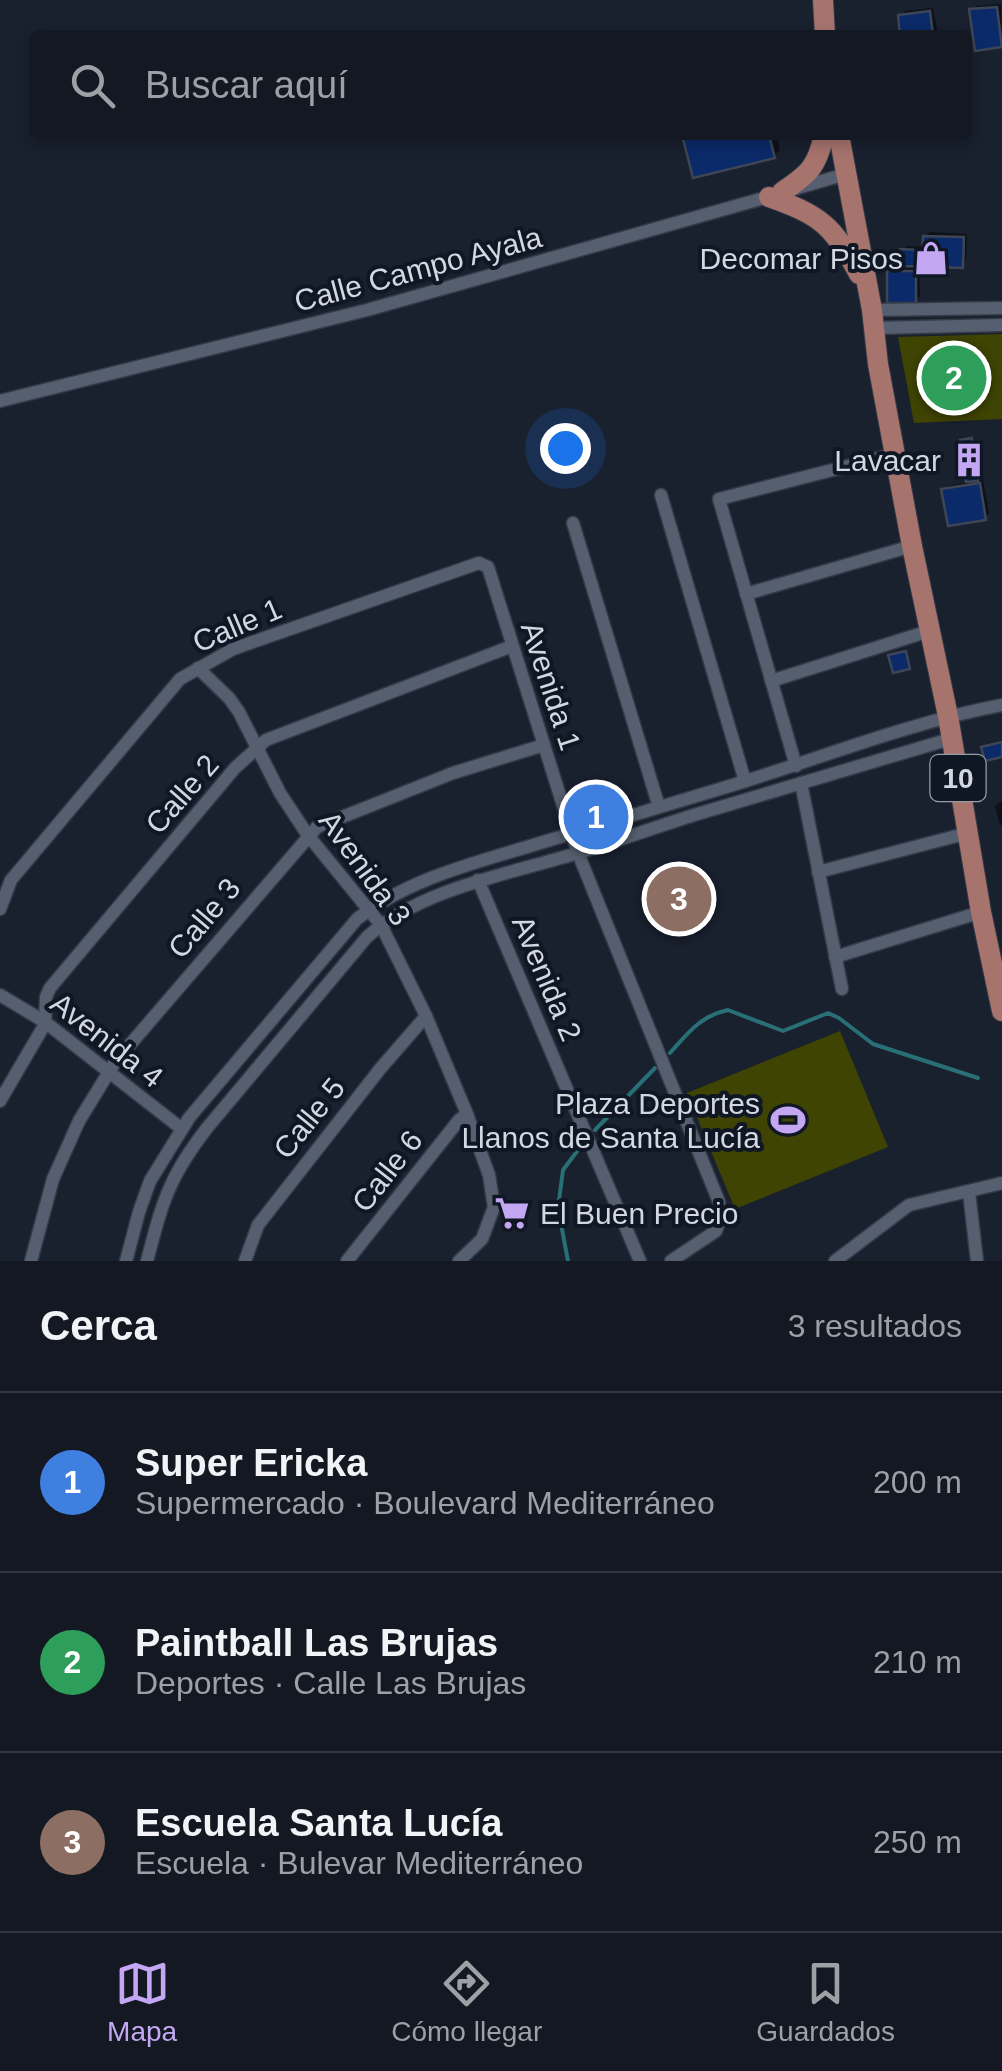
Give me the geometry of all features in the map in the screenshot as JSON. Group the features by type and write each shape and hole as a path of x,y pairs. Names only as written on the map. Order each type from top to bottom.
{"main road":[{"path":"823,0 825,30"},
{"path":"776,194 813,168 823,140"},
{"name":"10","path":"840,140 912,546 948,716 982,912 998,968 1002,1011"},
{"path":"776,194 806,210 834,232 872,310"}],"street":[{"name":"Calle Campo Ayala","path":"0,401 367,310 846,174"},
{"path":"872,310 1002,308"},
{"path":"872,310 1002,325"},
{"path":"796,766 719,499 895,454"},
{"path":"661,495 744,781"},
{"path":"572,522 659,807"},
{"path":"746,594 912,546"},
{"name":"Avenida 1","path":"479,563 488,567 578,853 720,1202 716,1231 672,1261"},
{"name":"Calle 1","path":"0,908 12,880 180,679 233,649 479,563"},
{"path":"771,681 929,631"},
{"name":"Calle 2","path":"0,1101 45,1022 50,988 235,768 266,740 512,646"},
{"name":"Avenida 3","path":"198,668 240,712 280,792 309,836 380,925 426,1016 489,1175 494,1207 482,1239 459,1261"},
{"path":"126,1261 150,1182 182,1129 357,919 381,901 493,857 948,716 1002,705"},
{"path":"147,1261 166,1199 186,1157 380,925 478,880 950,739"},
{"name":"Calle 3","path":"31,1261 53,1179 79,1122 109,1072 317,827 453,773 544,745"},
{"path":"800,784 842,989"},
{"path":"818,872 968,833"},
{"name":"Avenida 2","path":"478,880 640,1261"},
{"path":"836,957 982,912"},
{"name":"Avenida 4","path":"0,996 45,1022 182,1129"},
{"name":"Calle 5","path":"245,1261 258,1225 426,1016"},
{"name":"Calle 6","path":"347,1261 467,1114"},
{"path":"835,1261 909,1206 1002,1183"},
{"path":"969,1192 977,1261"}],"green space":[{"path":"1002,334 1002,419 914,423 898,337"},
{"name":"Plaza Deportes Llanos de Santa Lucía","path":"840,1031 888,1147 735,1209 687,1093"}],"building":[{"path":"997,7 1002,47 975,51 969,9"},
{"path":"930,11 932,30 900,30 898,15"},
{"path":"683,140 770,140 775,158 693,178"},
{"name":"Decomar Pisos","path":"923,236 964,237 963,268 900,266 900,249 922,250"},
{"path":"887,271 916,271 916,303 887,303"},
{"name":"Lavacar","path":"972,438 978,481 966,482 960,440"},
{"path":"980,483 986,520 948,526 941,489"},
{"path":"906,651 910,669 893,673 888,655"},
{"path":"1002,742 1002,757 985,761 981,747"}],"waterway":[{"path":"670,1053 702,1021 728,1010 783,1031 828,1013 873,1044 978,1078"},
{"path":"595,1130 655,1068"},
{"path":"568,1261 558,1208 563,1170 581,1146"}],"place":[{"name":"Decomar Pisos","path":"931,258"},
{"name":"Paintball Las Brujas","path":"954,378"},
{"name":"Lavacar","path":"969,460"},
{"name":"Super Ericka","path":"596,817"},
{"name":"Escuela Santa Lucía","path":"679,899"},
{"name":"Plaza Deportes Llanos de Santa Lucía","path":"788,1120"},
{"name":"El Buen Precio","path":"512,1213"}]}
